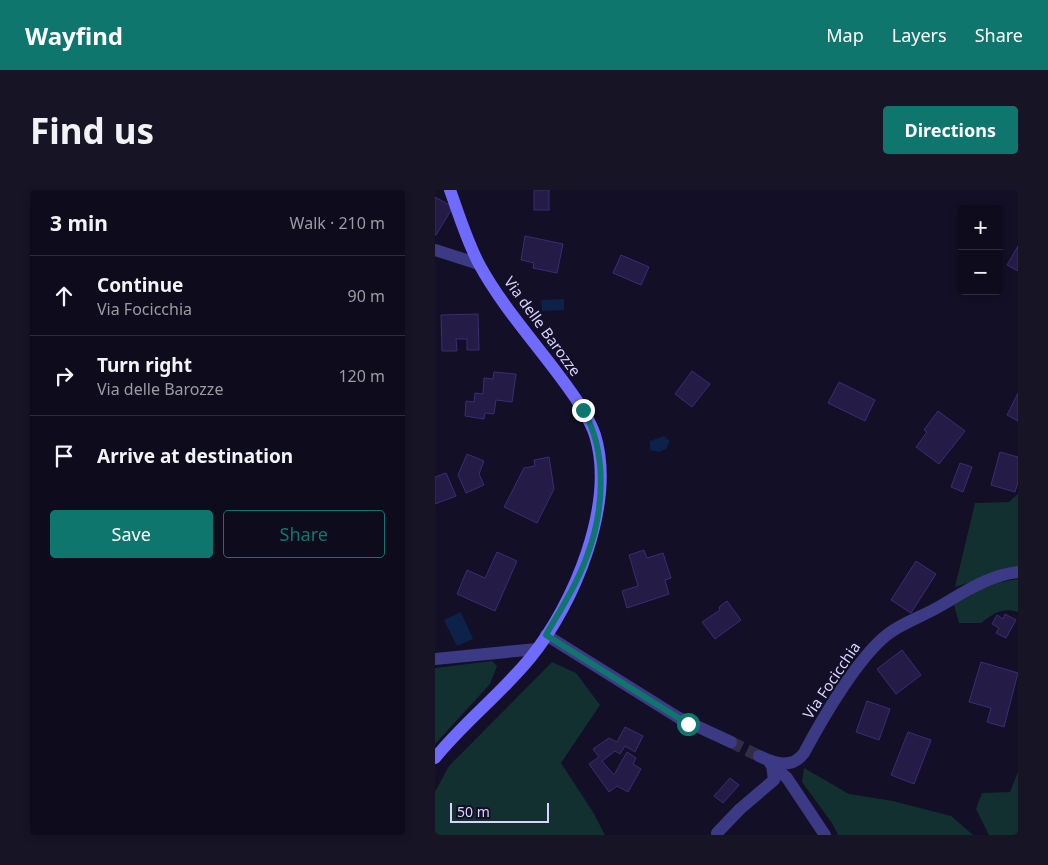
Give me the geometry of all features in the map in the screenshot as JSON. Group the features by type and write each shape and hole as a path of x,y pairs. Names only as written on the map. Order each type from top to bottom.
{"main road":[{"name":"Via delle Barozze","path":"435,758 537,649 575,584 588,554 599,494 600,465 597,445 589,421 575,398 479,264 450,190"}],"street":[{"path":"435,250 479,264"},
{"name":"Via Focicchia","path":"766,760 785,764 798,760 863,660 889,634 976,585 1000,575 1018,572"},
{"path":"546,635 679,718 731,742"},
{"path":"435,659 537,649"},
{"path":"717,833 740,809 775,780 766,760"},
{"path":"766,760 787,778 825,835"}],"green space":[{"path":"1018,494 1018,567 955,587 975,503 1009,502"},
{"path":"1018,579 1018,612 1003,611 994,614 981,623 959,623 954,605 990,584"},
{"path":"492,661 497,666 490,684 435,744 435,668"},
{"path":"552,662 576,673 600,705 561,763 593,812 605,835 435,835 435,792 449,766"},
{"path":"804,768 849,794 893,801 951,816 973,835 838,835 832,823 802,782"},
{"path":"1018,772 1018,835 989,835 976,809 982,793 1010,792"}],"water":[{"path":"564,299 564,310 542,311 541,300"},
{"path":"664,436 670,441 666,449 659,452 650,450 650,441"},
{"path":"461,612 473,639 457,646 444,620"}],"building":[{"path":"534,190 549,190 549,210 534,210"},
{"path":"435,197 453,207 436,235 435,235"},
{"path":"525,236 563,244 557,273 533,268 534,263 521,260"},
{"path":"1018,246 1018,271 1007,265"},
{"path":"621,255 649,267 641,285 613,273"},
{"path":"478,314 479,350 467,350 467,339 456,339 457,351 442,351 441,315"},
{"path":"692,371 710,384 692,407 675,394"},
{"path":"494,372 516,374 512,402 496,400 494,414 485,413 484,419 465,416 466,401 474,402 475,393 483,394 484,378 493,379"},
{"path":"839,382 875,400 865,421 828,403"},
{"path":"1018,393 1018,421 1007,415"},
{"path":"938,411 965,431 939,464 916,447 927,432 924,430"},
{"path":"1000,452 1018,457 1018,482 1015,492 991,485"},
{"path":"467,454 484,461 479,474 484,485 466,493 458,475"},
{"path":"549,457 554,489 537,523 504,507 524,468 535,466 534,460"},
{"path":"960,463 972,467 963,492 951,487"},
{"path":"446,473 456,496 435,504 435,477"},
{"path":"644,550 647,558 663,553 671,578 665,580 669,594 627,608 622,591 638,586 629,555"},
{"path":"497,552 517,561 495,611 457,594 467,570 485,578"},
{"path":"916,561 936,574 911,613 891,600"},
{"path":"727,601 741,620 715,639 702,622 720,610 719,607"},
{"path":"1005,614 1016,620 1006,638 996,633 999,628 992,624 997,615 1003,619"},
{"path":"902,650 921,675 896,694 877,669"},
{"path":"981,662 1018,673 1004,727 987,722 991,708 969,702"},
{"path":"867,701 890,709 879,740 856,732"},
{"path":"625,727 643,736 635,752 625,746 620,754 615,751 602,761 614,775 627,752 636,758 633,764 641,769 628,792 617,786 609,792 589,764 599,757 593,749 609,738 617,742"},
{"path":"908,732 931,740 914,784 891,775"},
{"path":"730,778 739,785 723,803 714,796"}],"tunnel":[{"path":"731,742 759,756"}],"route":[{"path":"583,410 595,435 599,455 600,488 597,508 588,554 575,584 546,635 688,724"}]}
